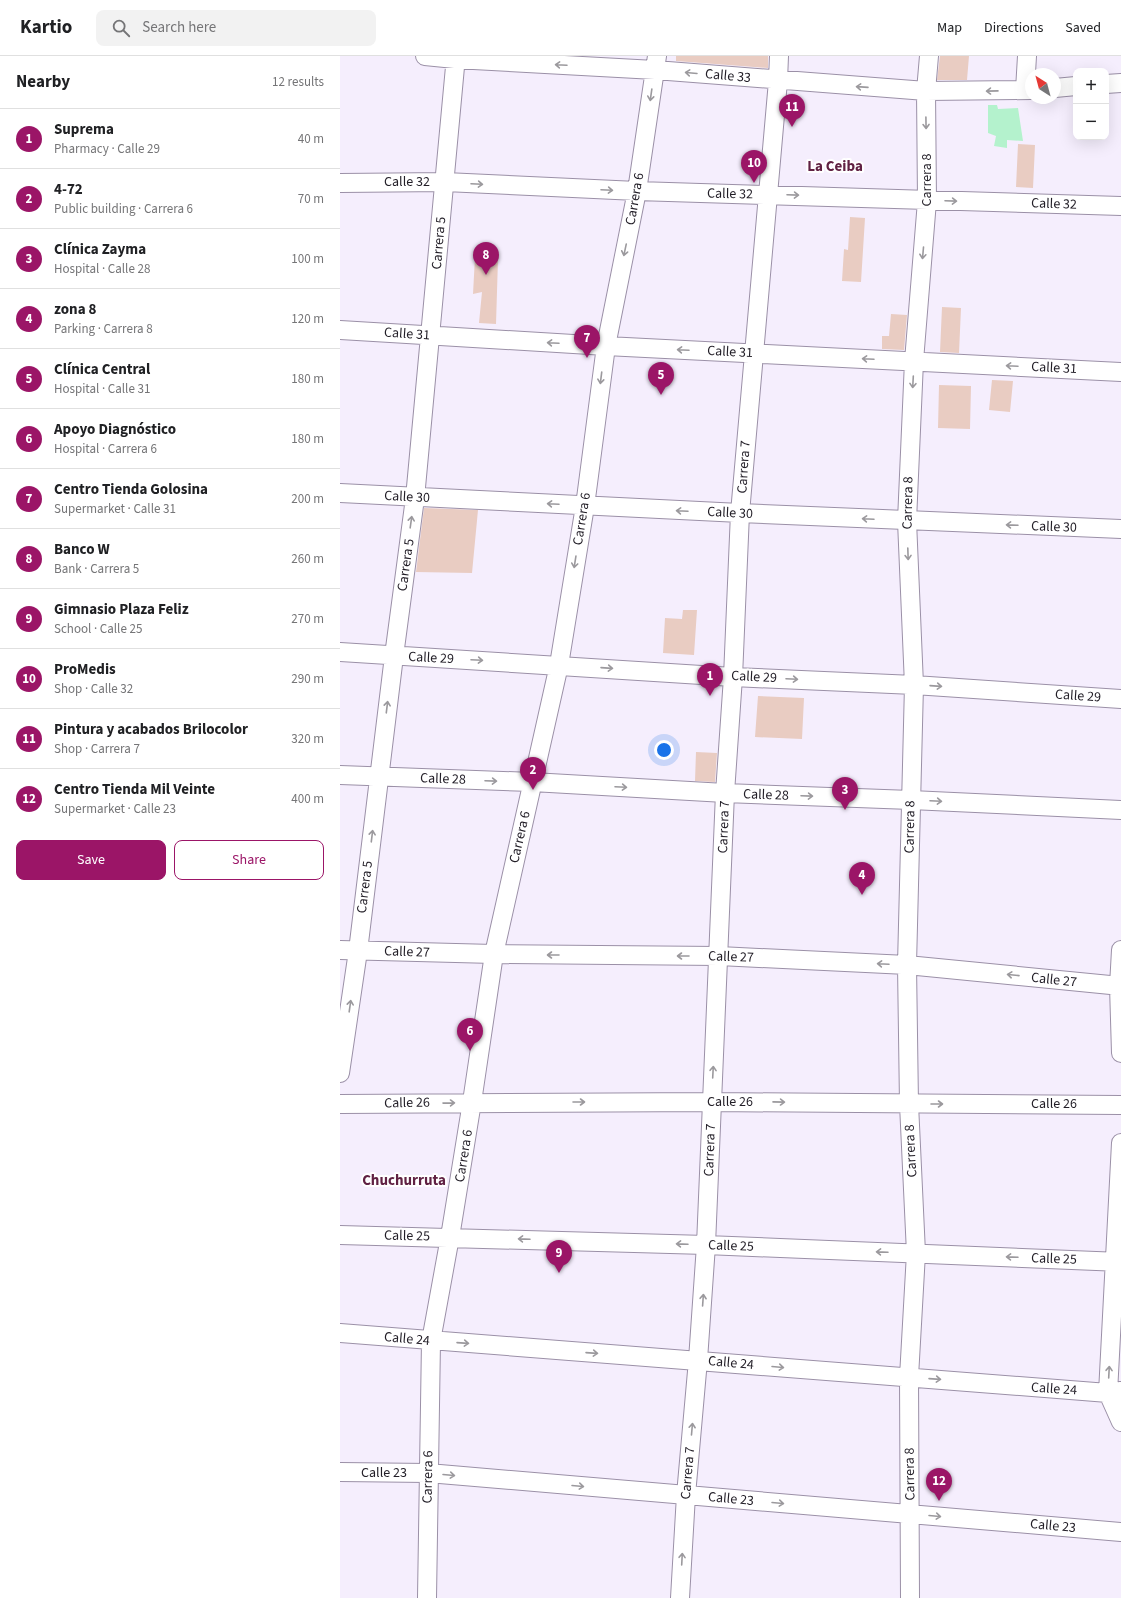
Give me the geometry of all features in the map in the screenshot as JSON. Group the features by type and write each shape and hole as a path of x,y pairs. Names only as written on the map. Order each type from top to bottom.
{"street":[{"name":"Calle 33","path":"424,56 656,63 778,81 926,92 1025,90"},
{"name":"Carrera 7","path":"680,1598 686,1495 698,1360 706,1244 725,793 733,677 740,513 779,56"},
{"name":"Carrera 8","path":"910,1598 909,1377 916,1253 909,1104 907,965 914,685 907,521 914,361 927,201 926,92 929,56"},
{"path":"1027,56 1027,68"},
{"name":"Carrera 5","path":"340,1073 358,951 415,498 456,58"},
{"name":"Carrera 6","path":"427,1598 431,1341 472,1102 494,954 559,665 585,506 606,346 637,191 656,63"},
{"path":"1109,84 1121,83"},
{"path":"1061,87 1073,86"},
{"name":"Calle 32","path":"340,183 445,182 637,191 1121,206"},
{"name":"Calle 31","path":"340,330 606,346 1121,372"},
{"name":"Calle 30","path":"340,493 415,498 907,521 1121,529"},
{"name":"Calle 29","path":"340,652 733,677 914,685 1121,699"},
{"name":"Calle 28","path":"340,775 532,782 725,793 1121,810"},
{"name":"Calle 27","path":"340,950 494,954 719,956 907,965 1120,986"},
{"path":"1121,950 1121,1053"},
{"name":"Calle 26","path":"340,1104 472,1102 712,1102 1121,1105"},
{"path":"1121,1143 1114,1392 1121,1422"},
{"name":"Calle 25","path":"340,1234 706,1244 1118,1262"},
{"name":"Calle 24","path":"340,1333 1114,1392"},
{"name":"Calle 23","path":"340,1472 428,1473 1121,1532"}],"green space":[{"path":"988,105 997,105 998,109 1018,108 1023,141 1007,140 1007,148 994,146 996,136 988,133"}],"building":[{"path":"676,56 768,56 768,68 676,61"},
{"path":"940,56 969,56 967,80 937,80"},
{"path":"1018,144 1035,145 1033,188 1016,187"},
{"path":"850,217 865,218 861,282 842,281 844,249 848,250"},
{"path":"475,257 498,259 496,324 479,323 482,292 473,294"},
{"path":"942,307 961,308 959,353 940,352"},
{"path":"891,314 907,315 904,350 882,349 882,336 889,336"},
{"path":"992,380 1013,381 1010,412 989,410"},
{"path":"939,385 971,386 970,429 938,428"},
{"path":"424,508 478,510 472,573 416,572"},
{"path":"683,610 697,610 694,655 663,653 665,618 682,619"},
{"path":"758,696 804,698 802,739 755,737"},
{"path":"696,752 717,753 715,782 695,781"}],"place":[{"name":"Pintura y acabados Brilocolor","path":"792,127"},
{"name":"ProMedis","path":"754,183"},
{"name":"Banco W","path":"486,275"},
{"name":"Centro Tienda Golosina","path":"587,358"},
{"name":"Clínica Central","path":"661,395"},
{"name":"Suprema","path":"710,696"},
{"name":"4-72","path":"533,790"},
{"name":"Clínica Zayma","path":"845,810"},
{"name":"zona 8","path":"862,895"},
{"name":"Apoyo Diagnóstico","path":"470,1051"},
{"name":"Gimnasio Plaza Feliz","path":"559,1273"},
{"name":"Centro Tienda Mil Veinte","path":"939,1501"}],"district":[{"name":"La Ceiba","path":"835,166"},
{"name":"Chuchurruta","path":"404,1180"}]}
